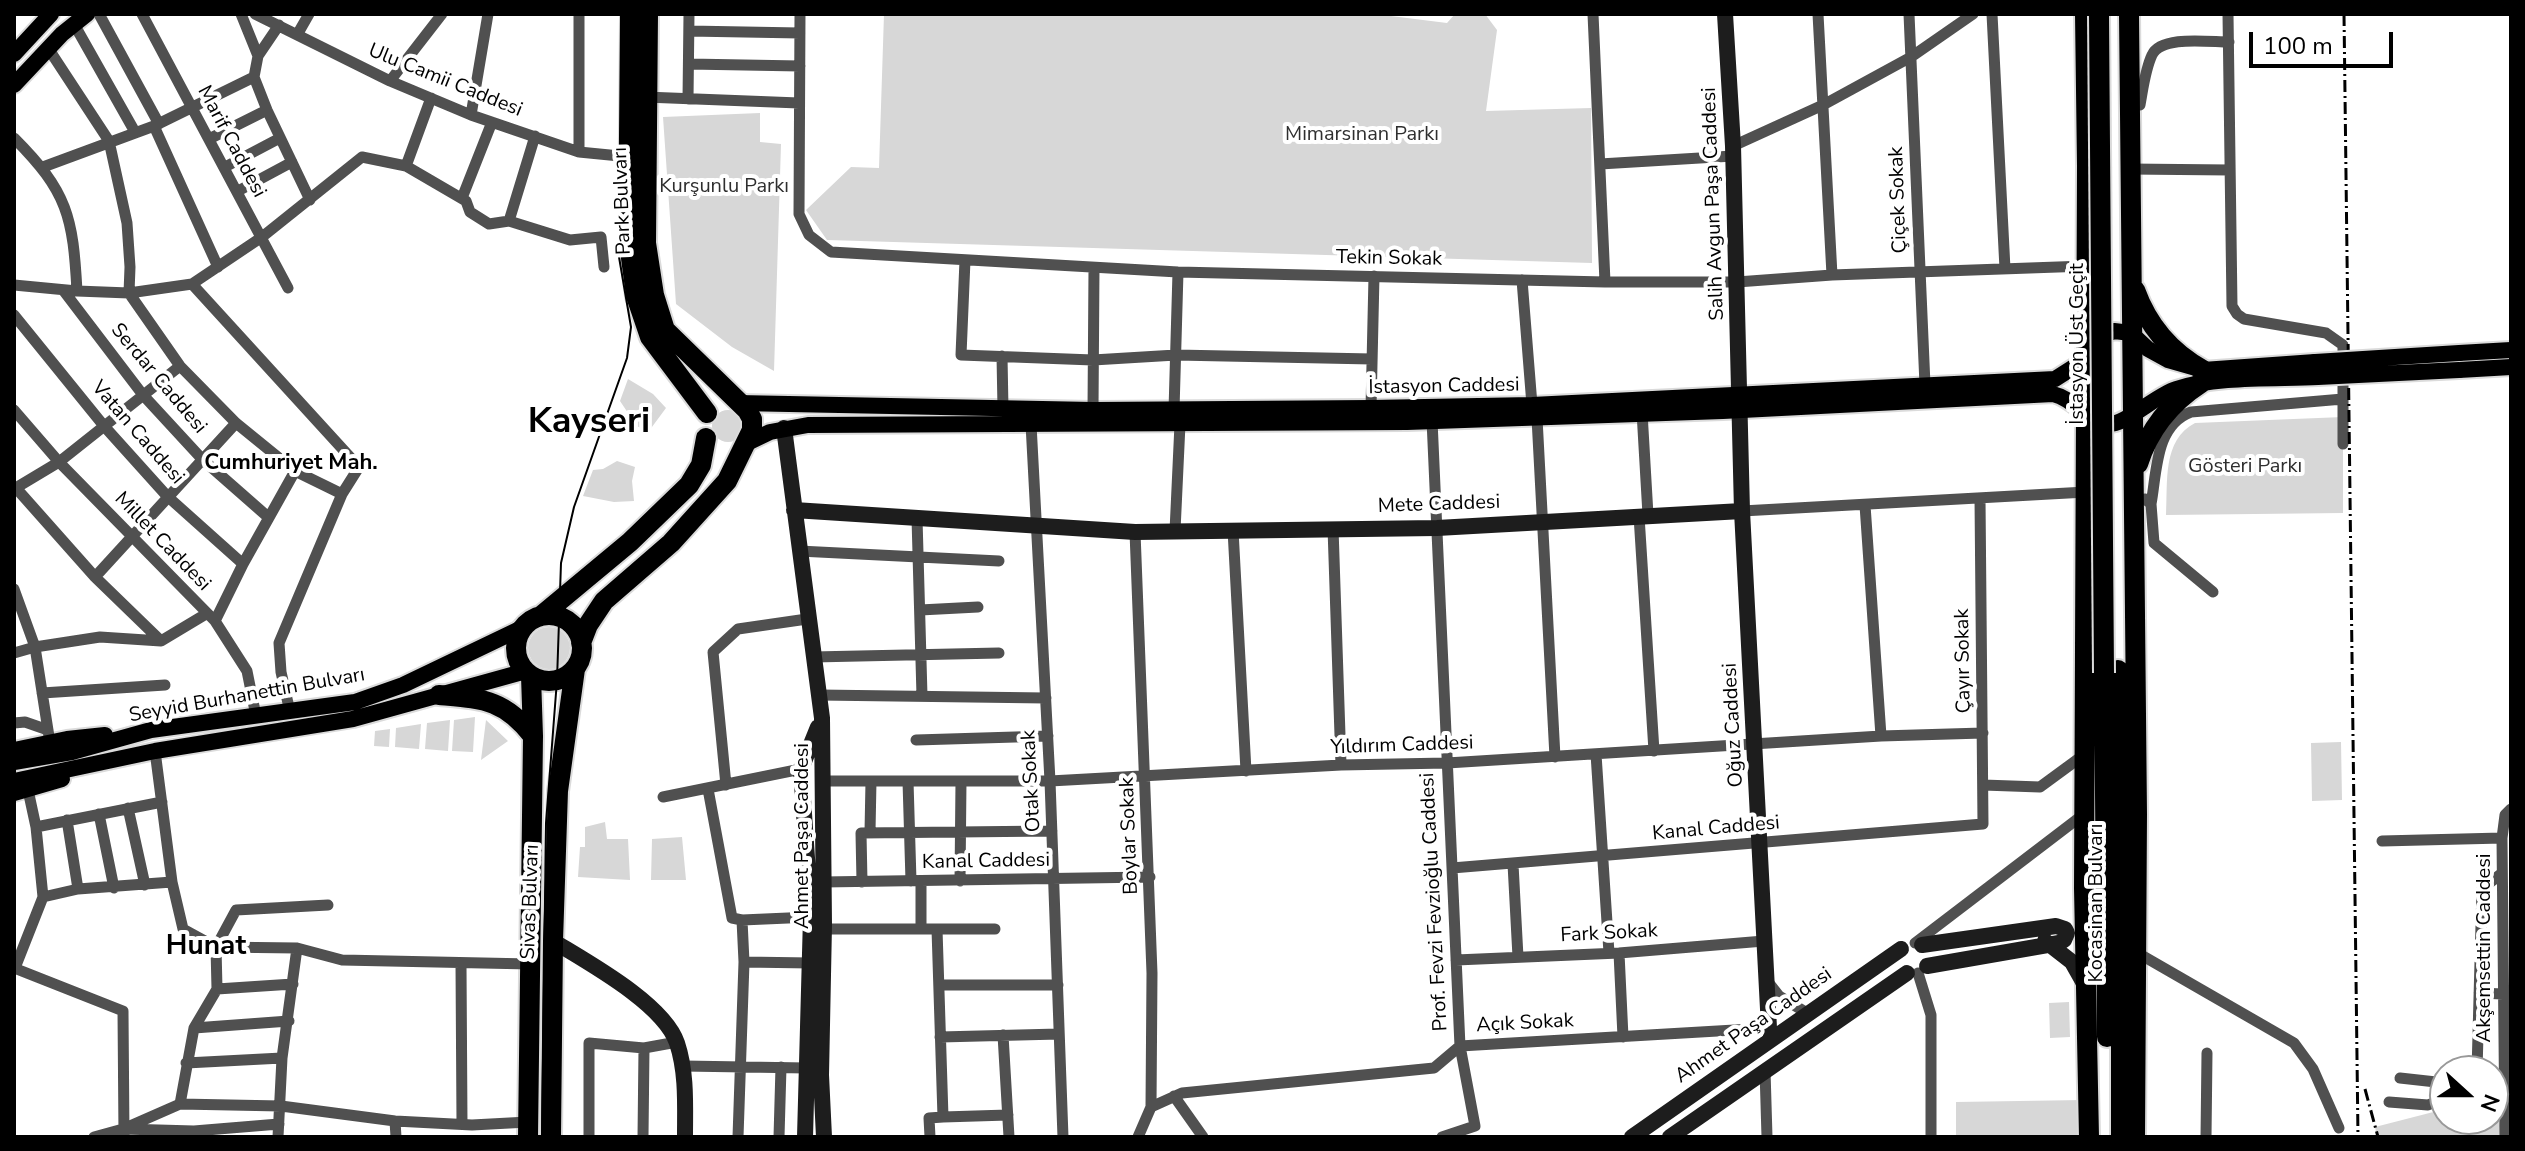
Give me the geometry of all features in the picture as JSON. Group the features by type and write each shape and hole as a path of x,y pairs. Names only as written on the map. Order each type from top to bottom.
{"highway":[{"name":"Park Bulvarı","path":"631,14 629,243 636,296 650,337 707,413"},
{"name":"Park Bulvarı","path":"648,14 646,243 654,295 665,330 738,403"},
{"path":"2085,14 2085,986 2089,1137"},
{"name":"İstasyon Üst Geçit","path":"2099,14 2111,672"},
{"name":"İstasyon Üst Geçit","path":"2111,672 2113,14"},
{"path":"2129,14 2134,413 2135,1137"},
{"path":"2130,264 2135,290 2152,327 2202,376 2153,429 2142,452 2134,488"},
{"path":"532,622 554,616 567,620 576,630 581,643 581,656 575,669 558,680 544,680 529,673 517,653 518,640 532,622 630,542 689,485 701,465 706,438 703,423 707,413 718,403 738,403 752,419 752,430 727,481 671,543 604,601 588,625 581,643"},
{"path":"706,438 713,446 724,450 735,450 745,444"},
{"name":"Sivas Bulvarı","path":"551,1137 558,791 575,669"},
{"name":"Kocasinan Bulvarı","path":"2108,1137 2105,848 2111,672"},
{"name":"Kocasinan Bulvarı","path":"2111,672 2121,871 2121,1137"},
{"name":"Sivas Bulvarı","path":"528,1130 533,736 529,673"},
{"path":"439,695 486,700 499,705 514,714 533,736"},
{"path":"2086,1013 2105,848"},
{"path":"2121,871 2136,1019"}],"main road":[{"path":"14,54 32,21 49,15 74,24 14,85"},
{"path":"32,21 48,48"},
{"name":"İstasyon Caddesi","path":"745,444 770,432 808,425 1031,424 1371,408 1642,412 1925,385 2055,379 2071,370 2103,334 2114,331 2131,333"},
{"path":"2131,333 2148,349 2202,376"},
{"path":"2317,370 2511,350"},
{"path":"2134,413 2202,376 2317,370 2511,367"},
{"name":"İstasyon Caddesi","path":"738,403 1093,410 1177,417 1432,420 1740,402 2053,394 2069,399 2096,422 2109,425 2125,421 2134,413"},
{"name":"Seyyid Burhanettin Bulvarı","path":"14,762 72,752 151,730 355,702 403,685 532,622"},
{"name":"Seyyid Burhanettin Bulvarı","path":"19,788 155,751 353,719 529,673"},
{"path":"14,750 49,737 67,739 151,730"}],"street":[{"path":"99,14 156,125 218,267"},
{"name":"Marif Caddesi","path":"142,14 288,288"},
{"path":"241,14 258,56"},
{"name":"Ulu Camii Caddesi","path":"255,14 390,81 471,115 579,152 630,157"},
{"path":"297,35 309,14"},
{"path":"390,81 442,14"},
{"path":"471,115 488,14"},
{"path":"579,14 579,152"},
{"path":"688,99 689,14"},
{"path":"645,97 799,103 800,14"},
{"path":"1593,14 1605,282"},
{"name":"Salih Avgun Paşa Caddesi","path":"1725,14 1733,151 1740,402"},
{"path":"1818,14 1832,275"},
{"name":"Çiçek Sokak","path":"1909,14 1925,385"},
{"path":"1600,164 1733,151 1911,57 1973,14"},
{"path":"1992,14 2005,269"},
{"path":"2228,14 2231,296 2234,311 2244,319 2326,333 2343,345 2343,444"},
{"path":"74,24 135,132"},
{"path":"279,25 258,56 254,77 310,200"},
{"path":"689,31 800,33"},
{"path":"2140,105 2151,57 2158,47 2169,42 2229,42"},
{"path":"48,48 109,141 127,223 129,293 180,366 236,423 295,471 342,494"},
{"path":"689,64 800,66"},
{"path":"43,167 156,125 254,77"},
{"path":"406,166 431,98"},
{"name":"Tekin Sokak","path":"799,103 798,207 801,222 809,235 831,252 1178,272 1605,282 1737,282 1832,275 2086,266"},
{"path":"209,139 267,110"},
{"path":"462,198 492,122"},
{"path":"509,221 535,136"},
{"path":"14,138 43,167 58,190 74,236 77,291"},
{"path":"225,167 280,138"},
{"path":"14,285 129,293 192,284 262,237 362,157 406,166 462,198 470,212 489,224 509,221 570,240 601,237 604,267"},
{"path":"238,191 292,162"},
{"path":"2129,169 2230,170"},
{"path":"965,260 961,355 1093,360 1176,355 1372,359"},
{"path":"1093,410 1094,268"},
{"path":"1175,531 1178,272"},
{"path":"1371,408 1374,276"},
{"path":"1522,280 1543,520 1555,757"},
{"path":"192,284 359,467 342,494 279,643 281,672 290,712"},
{"name":"Serdar Caddesi","path":"63,290 143,395 202,459 268,517"},
{"name":"Vatan Caddesi","path":"14,315 104,426 167,496 243,564"},
{"path":"1002,356 1003,409"},
{"path":"161,641 95,577 15,488 59,462 180,366"},
{"path":"2213,592 2154,543 2151,504 2164,434 2179,417 2191,412 2343,399"},
{"name":"Oğuz Caddesi","path":"1740,402 1742,511 1766,980 1765,1070"},
{"name":"Millet Caddesi","path":"14,410 59,462 210,618 247,671 256,716"},
{"path":"1642,412 1654,751"},
{"name":"Prof. Fevzi Fevzioğlu Caddesi","path":"1432,420 1460,1046 1475,1126 1442,1137"},
{"path":"95,577 236,423"},
{"name":"Otak Sokak","path":"1031,424 1048,736 1063,1137"},
{"path":"784,428 822,718"},
{"path":"14,653 100,637 161,641 210,618 295,471"},
{"path":"2134,488 2151,504"},
{"name":"Mete Caddesi","path":"794,510 1135,532 1437,528 2086,492"},
{"name":"Çayır Sokak","path":"1980,498 1983,824"},
{"path":"1865,505 1881,736"},
{"path":"917,518 922,696"},
{"path":"1333,528 1341,765"},
{"path":"1233,530 1246,771"},
{"name":"Boylar Sokak","path":"1135,532 1150,877 1151,1107 1138,1137"},
{"path":"799,551 999,561"},
{"path":"14,589 18,614 35,647 49,737"},
{"path":"920,610 978,607"},
{"path":"726,785 713,652 738,629 807,619"},
{"path":"813,657 999,653"},
{"path":"42,693 165,685"},
{"path":"819,695 1046,698"},
{"name":"Ahmet Paşa Caddesi","path":"822,718 801,769 817,923 824,1137"},
{"name":"Ahmet Paşa Caddesi","path":"805,1137 811,963 823,882 822,718"},
{"path":"14,723 25,722 49,737"},
{"name":"Yıldırım Caddesi","path":"821,781 1050,781 1341,765 1447,763 1881,736 1983,733"},
{"path":"916,740 1048,736"},
{"path":"155,751 172,882 183,929 216,947 297,948 342,960 530,964"},
{"path":"1596,754 1602,857 1623,1037"},
{"path":"1983,785 2040,787 2085,754"},
{"path":"663,797 801,769"},
{"path":"870,832 871,781"},
{"path":"908,781 910,832 921,929"},
{"path":"960,881 961,781"},
{"path":"19,788 36,827 43,897 15,968 123,1011 124,1133"},
{"path":"708,789 732,918 921,929 995,929"},
{"path":"36,827 162,802"},
{"path":"128,808 145,885"},
{"name":"Akşemsettin Caddesi","path":"2500,1055 2503,994 2502,838 2505,815 2511,809"},
{"path":"1931,1137 1931,1015 1917,971 1898,961 1912,946 2085,813"},
{"path":"99,814 114,888"},
{"path":"67,820 78,889"},
{"name":"Kanal Caddesi","path":"1452,868 1983,824"},
{"path":"862,882 861,833 1052,831"},
{"path":"2382,841 2502,838"},
{"path":"1513,864 1518,957"},
{"path":"2477,1055 2482,889 2502,873"},
{"name":"Kanal Caddesi","path":"823,882 1150,877"},
{"path":"43,897 78,889 172,882"},
{"path":"180,1104 194,1028 217,989 216,947 236,910 328,905"},
{"path":"738,1137 744,962 742,920"},
{"name":"Ahmet Paşa Caddesi","path":"1632,1137 1767,1037 1912,946 2047,927 2044,936 2048,945"},
{"path":"937,929 943,1117"},
{"path":"553,941 651,1007 666,1022 677,1042 683,1066 685,1137"},
{"name":"Fark Sokak","path":"1456,960 1614,953 1764,941"},
{"path":"1670,1137 1765,1070 1917,971 2048,945 2072,962 2085,986"},
{"path":"1912,946 1928,953 1917,971"},
{"path":"94,1137 124,1133 278,1131 282,1058 297,948"},
{"path":"2136,951 2294,1043 2313,1069 2339,1128"},
{"path":"744,962 811,963"},
{"path":"461,964 469,1129"},
{"path":"2480,967 2503,968"},
{"path":"1766,980 1779,996 1807,1013"},
{"path":"217,989 293,984"},
{"path":"939,985 1058,985"},
{"path":"2479,993 2503,994"},
{"path":"194,1028 289,1021"},
{"path":"940,1037 1059,1034"},
{"path":"1003,1035 1009,1137"},
{"name":"Açık Sokak","path":"1151,1107 1182,1093 1434,1068 1460,1046 1623,1037 1767,1037"},
{"path":"589,1137 589,1043 644,1048 677,1042"},
{"path":"643,1137 644,1048"},
{"path":"2206,1137 2207,1053"},
{"path":"186,1063 282,1058"},
{"path":"683,1066 807,1068"},
{"path":"779,1137 781,1067"},
{"path":"1765,1070 1767,1137"},
{"path":"2400,1078 2429,1081"},
{"path":"1174,1096 1203,1137"},
{"path":"2389,1102 2429,1105"},
{"path":"124,1133 180,1104 281,1106 469,1129 528,1130"},
{"path":"930,1137 929,1118 1008,1115"},
{"path":"395,1121 396,1137"}],"green space":[{"name":"Mimarsinan Parkı","path":"884,14 1375,14 1447,23 1455,14 1485,14 1497,30 1486,111 1591,108 1592,263 827,240 806,210 851,167 879,168"},
{"name":"Kurşunlu Parkı","path":"760,113 760,142 781,144 774,371 732,347 676,304 663,117"},
{"path":"628,379 653,394 666,408 649,431 631,424 620,401"},
{"path":"728,410 739,415 744,426 739,437 728,442 717,437 712,426 717,415"},
{"name":"Gösteri Parkı","path":"2343,417 2343,513 2166,515 2167,476 2172,451 2184,430 2195,423"},
{"path":"617,461 635,467 632,481 634,501 614,502 583,496 593,470 603,469"},
{"path":"549,627 564,633 570,648 564,663 549,669 534,663 528,648 534,633"},
{"path":"475,717 473,752 452,751 454,720"},
{"path":"450,720 448,751 425,749 427,723"},
{"path":"486,720 508,741 481,760"},
{"path":"421,724 419,749 395,747 396,728"},
{"path":"390,729 389,747 374,746 375,731"},
{"path":"2341,742 2342,800 2312,801 2311,743"},
{"path":"605,822 607,839 628,839 630,880 578,877 580,847 585,847 585,827"},
{"path":"682,837 686,880 651,880 652,839"},
{"path":"2069,1002 2070,1037 2050,1038 2049,1003"},
{"path":"2083,1100 2084,1137 1956,1137 1956,1102"},
{"path":"2429,1113 2429,1135 2503,1137 2377,1137 2375,1127"}],"tram line":[{"path":"542,1137 546,823 557,680 561,563 574,507 627,358 631,327 619,257 621,14"}],"railway":[{"path":"2344,14 2358,1137"},
{"path":"2365,1089 2378,1137"}],"district":[{"name":"Kayseri","path":"589,423"},
{"name":"Cumhuriyet Mah.","path":"291,464"},
{"name":"Hunat","path":"206,947"}]}
